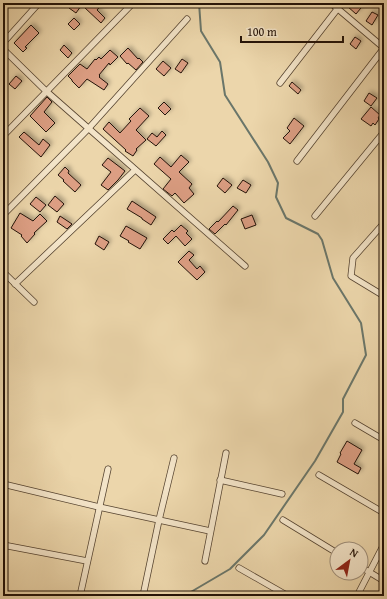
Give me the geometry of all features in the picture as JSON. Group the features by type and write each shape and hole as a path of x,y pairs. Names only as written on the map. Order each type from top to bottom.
{"street":[{"path":"3,43 39,3"},
{"path":"3,136 133,3"},
{"path":"297,161 384,48 331,3"},
{"path":"280,83 342,3"},
{"path":"3,215 89,128 187,19"},
{"path":"3,49 46,91 244,266"},
{"path":"315,216 384,132"},
{"path":"15,284 135,170"},
{"path":"384,223 353,258 350,276 384,296"},
{"path":"3,272 34,302"},
{"path":"355,423 384,440"},
{"path":"204,561 226,453"},
{"path":"143,596 174,458"},
{"path":"80,596 108,469"},
{"path":"319,475 384,513"},
{"path":"220,480 282,494"},
{"path":"3,484 210,531"},
{"path":"283,520 329,548"},
{"path":"384,544 369,572 384,581"},
{"path":"3,545 87,561"},
{"path":"239,568 288,596"},
{"path":"357,596 364,581"}],"building":[{"path":"73,3 83,3 76,13 69,8"},
{"path":"88,3 103,3 97,10 105,18 101,23 84,7"},
{"path":"349,3 365,3 356,14 347,6"},
{"path":"372,12 378,15 372,25 366,21"},
{"path":"74,18 80,24 74,30 68,24"},
{"path":"31,25 39,33 25,47 27,48 23,52 14,43"},
{"path":"355,37 361,41 356,49 350,44"},
{"path":"64,45 72,53 68,58 60,50"},
{"path":"128,48 138,59 139,58 143,62 136,70 128,63 127,64 120,56"},
{"path":"110,50 118,57 110,65 109,63 99,75 99,77 108,84 104,90 87,79 79,88 68,76 80,64 87,69 95,59 96,60 99,57 101,59"},
{"path":"182,59 188,63 181,73 175,69"},
{"path":"163,61 171,68 164,76 156,69"},
{"path":"16,76 22,81 15,89 9,84"},
{"path":"292,82 301,90 298,94 289,86"},
{"path":"369,93 377,98 371,106 364,101"},
{"path":"47,97 52,102 44,112 55,123 46,132 30,116"},
{"path":"164,102 171,109 165,115 158,108"},
{"path":"371,107 380,115 375,125 373,123 371,126 361,119"},
{"path":"140,108 149,116 136,130 146,140 136,149 137,150 133,156 125,151 126,150 103,129 109,122 120,133 131,121 129,119"},
{"path":"294,118 304,126 290,144 283,138 290,131 287,128"},
{"path":"162,131 166,135 156,146 147,139 152,133 157,137"},
{"path":"24,132 39,145 43,139 50,145 41,157 19,137"},
{"path":"181,155 189,162 179,172 192,184 189,188 194,194 184,203 175,193 172,196 163,189 171,179 154,164 160,157 171,167"},
{"path":"108,158 125,171 108,190 101,185 111,172 102,165"},
{"path":"65,167 69,171 68,173 81,185 75,192 58,175"},
{"path":"223,178 232,185 225,193 217,186"},
{"path":"243,180 251,185 246,193 237,188"},
{"path":"55,196 64,204 57,212 48,205"},
{"path":"36,197 46,205 40,212 30,204"},
{"path":"132,201 156,217 151,225 127,209"},
{"path":"233,206 238,210 226,225 225,224 215,234 209,229"},
{"path":"20,213 33,221 40,214 47,221 34,233 35,234 27,243 21,236 22,235 11,228"},
{"path":"252,215 256,225 245,229 241,219"},
{"path":"60,216 72,224 67,229 57,222"},
{"path":"181,225 188,231 186,233 192,239 185,246 176,236 168,244 163,239 172,230 174,232"},
{"path":"126,226 147,238 140,249 120,236"},
{"path":"99,236 109,242 104,250 95,244"},
{"path":"189,251 194,255 189,260 197,269 200,266 205,272 197,280 178,262"},
{"path":"347,441 362,450 354,464 361,468 358,474 337,462"}],"waterway":[{"path":"184,596 230,569 264,535 315,461 343,412 343,399 366,355 361,323 333,278 322,240 318,234 286,218 276,197 278,183 268,162 225,95 220,62 201,31 199,3"}]}
